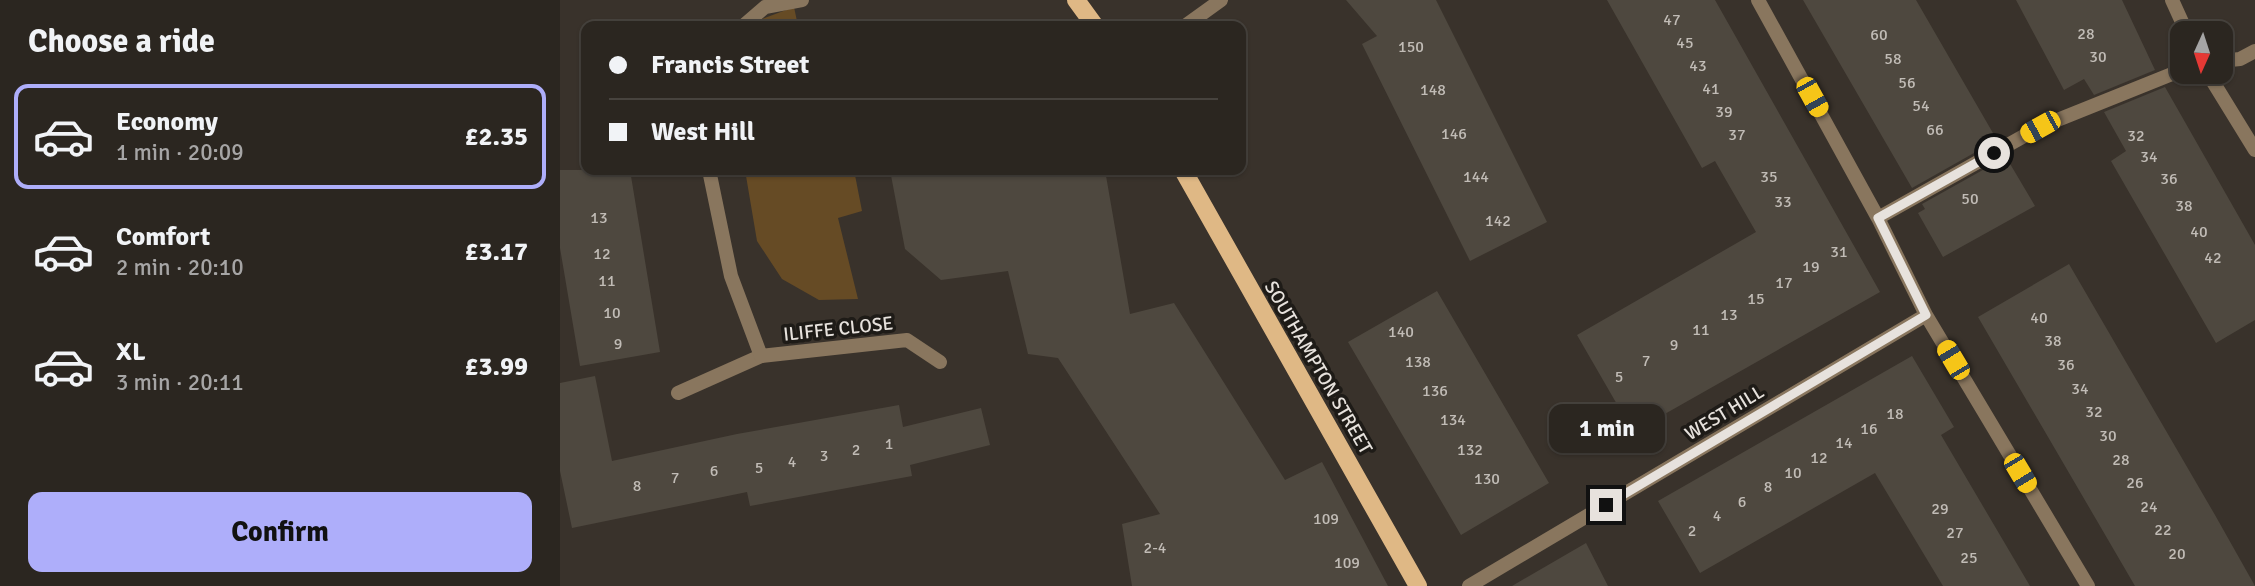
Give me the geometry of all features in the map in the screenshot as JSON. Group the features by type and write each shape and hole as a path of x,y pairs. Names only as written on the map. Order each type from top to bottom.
{"main road":[{"path":"1076,0 1091,21"},
{"name":"SOUTHAMPTON STREET","path":"1186,175 1418,586"}],"street":[{"path":"749,21 765,7 802,0"},
{"path":"1192,21 1221,0"},
{"path":"1758,0 1878,218 1926,315 2088,586"},
{"path":"2172,0 2182,21"},
{"path":"2233,60 2255,51"},
{"path":"1878,218 2040,127 2170,75"},
{"path":"2214,84 2255,150"},
{"name":"ILIFFE CLOSE","path":"710,175 731,276 761,356 907,340 940,362"},
{"name":"WEST HILL","path":"1469,586 1926,315"},
{"path":"678,393 761,356"}],"shaded area":[{"path":"794,7 797,21 761,21"},
{"path":"746,175 855,175 862,211 838,218 858,299 819,300 782,279 757,241"}],"building":[{"path":"1346,0 1436,0 1547,222 1470,261 1362,44 1377,36"},
{"path":"1607,0 1715,0 1880,292 1633,432 1577,335 1756,232 1715,161 1702,168"},
{"path":"1803,0 1916,0 1997,140 1912,188"},
{"path":"2016,0 2122,0 2155,70 2094,95 2084,79 2064,90"},
{"path":"2165,87 2255,245 2255,320 2216,343 2111,161 2126,151 2104,112"},
{"path":"2006,157 2035,206 1943,257 1918,213 1925,209 1922,204"},
{"path":"560,170 581,170 581,175 631,175 660,352 580,366 560,248"},
{"path":"891,175 1106,175 1130,314 1174,303 1285,480 1322,462 1388,586 1132,586 1122,524 1160,514 1058,358 1028,354 1008,271 941,280 905,249"},
{"path":"2069,264 2255,586 2135,586 1978,317"},
{"path":"1437,291 1549,483 1461,535 1348,342"},
{"path":"1912,356 1954,427 1941,435 2030,586 1943,586 1875,473 1700,573 1658,501"},
{"path":"595,376 612,461 737,434 899,405 903,427 981,408 990,445 910,465 912,476 750,506 747,492 572,528 560,471 560,383"},
{"path":"1586,543 1608,586 1512,586"}],"route":[{"path":"1606,505 1926,315 1878,218 1994,153"}]}
